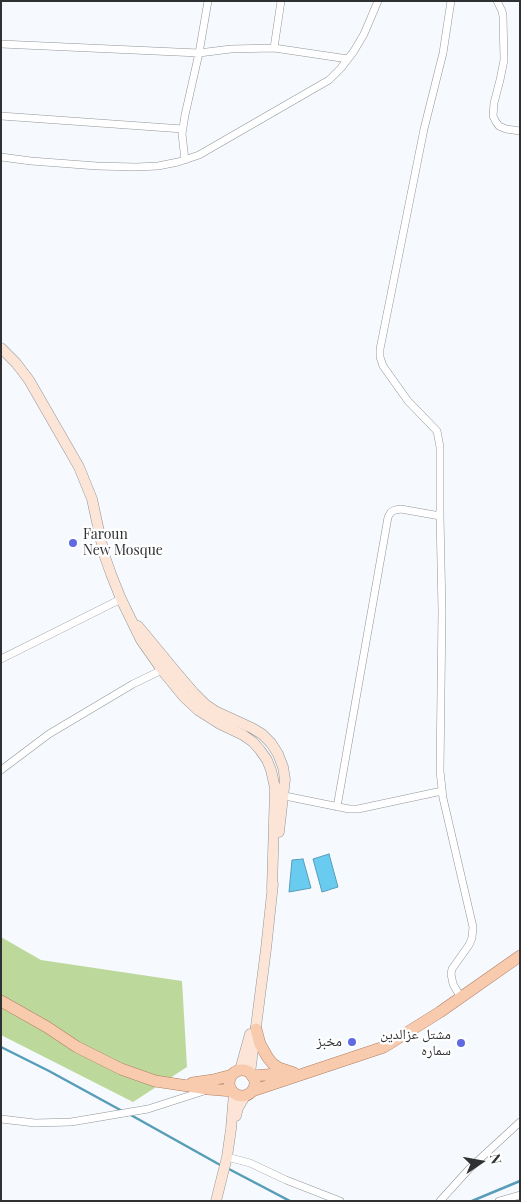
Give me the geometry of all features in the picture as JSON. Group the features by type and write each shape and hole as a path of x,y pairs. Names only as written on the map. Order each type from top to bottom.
{"main road":[{"path":"1,1001 47,1026 77,1047 121,1069 155,1081 241,1093 384,1047 461,998 520,956"},
{"path":"256,1029 260,1044 273,1064 294,1073"},
{"path":"180,1085 244,1074 307,1072"},
{"path":"241,1093 229,1085 229,1081 244,1074"},
{"path":"241,1093 255,1082 244,1074"}],"street":[{"path":"185,160 182,134 208,1"},
{"path":"274,48 281,1"},
{"path":"1,157 97,166 136,167 158,166 199,156 329,80 348,59 364,34 378,1"},
{"path":"451,1 443,53 424,129 380,349 380,357 383,366 408,401 437,431 440,447 442,611 440,771 445,807 473,927 469,946 452,969 451,974 453,984 461,998"},
{"path":"497,1 503,16 504,60 494,103 494,116 499,126 520,131"},
{"path":"1,44 199,53 274,48 348,59"},
{"path":"1,116 183,129"},
{"path":"1,348 16,362 32,384 79,467 92,499 108,568 141,640 162,670 184,697 198,710 220,724 243,735 257,746 267,760 274,788 279,795 337,807 358,809 442,790"},
{"path":"337,807 388,517 391,512 401,509 440,516"},
{"path":"1,659 121,599"},
{"path":"131,618 205,704 215,711 262,734 271,743 283,767 285,780 279,795 272,889 256,1029 244,1074"},
{"path":"1,770 49,734 132,684 162,670"},
{"path":"244,1074 259,1002"},
{"path":"1,1119 35,1124 71,1122 148,1109 208,1089"},
{"path":"216,1201 227,1157 231,1129 241,1093"},
{"path":"440,1201 470,1168 520,1122"},
{"path":"227,1157 250,1163 286,1180 340,1201"},
{"path":"499,1201 520,1195"}],"green space":[{"path":"1,937 41,960 182,981 187,1067 133,1102 1,1035"}],"water":[{"path":"329,854 338,887 322,892 313,859"},
{"path":"303,859 311,888 289,892 292,860"}],"waterway":[{"path":"1,1047 124,1112"},
{"path":"129,1114 222,1166"},
{"path":"227,1168 290,1201"},
{"path":"472,1201 520,1181"}],"place":[{"name":"Faroun New Mosque","path":"73,543"},
{"name":"مخبز","path":"352,1042"},
{"name":"مشتل عزالدين سماره","path":"461,1043"}]}
